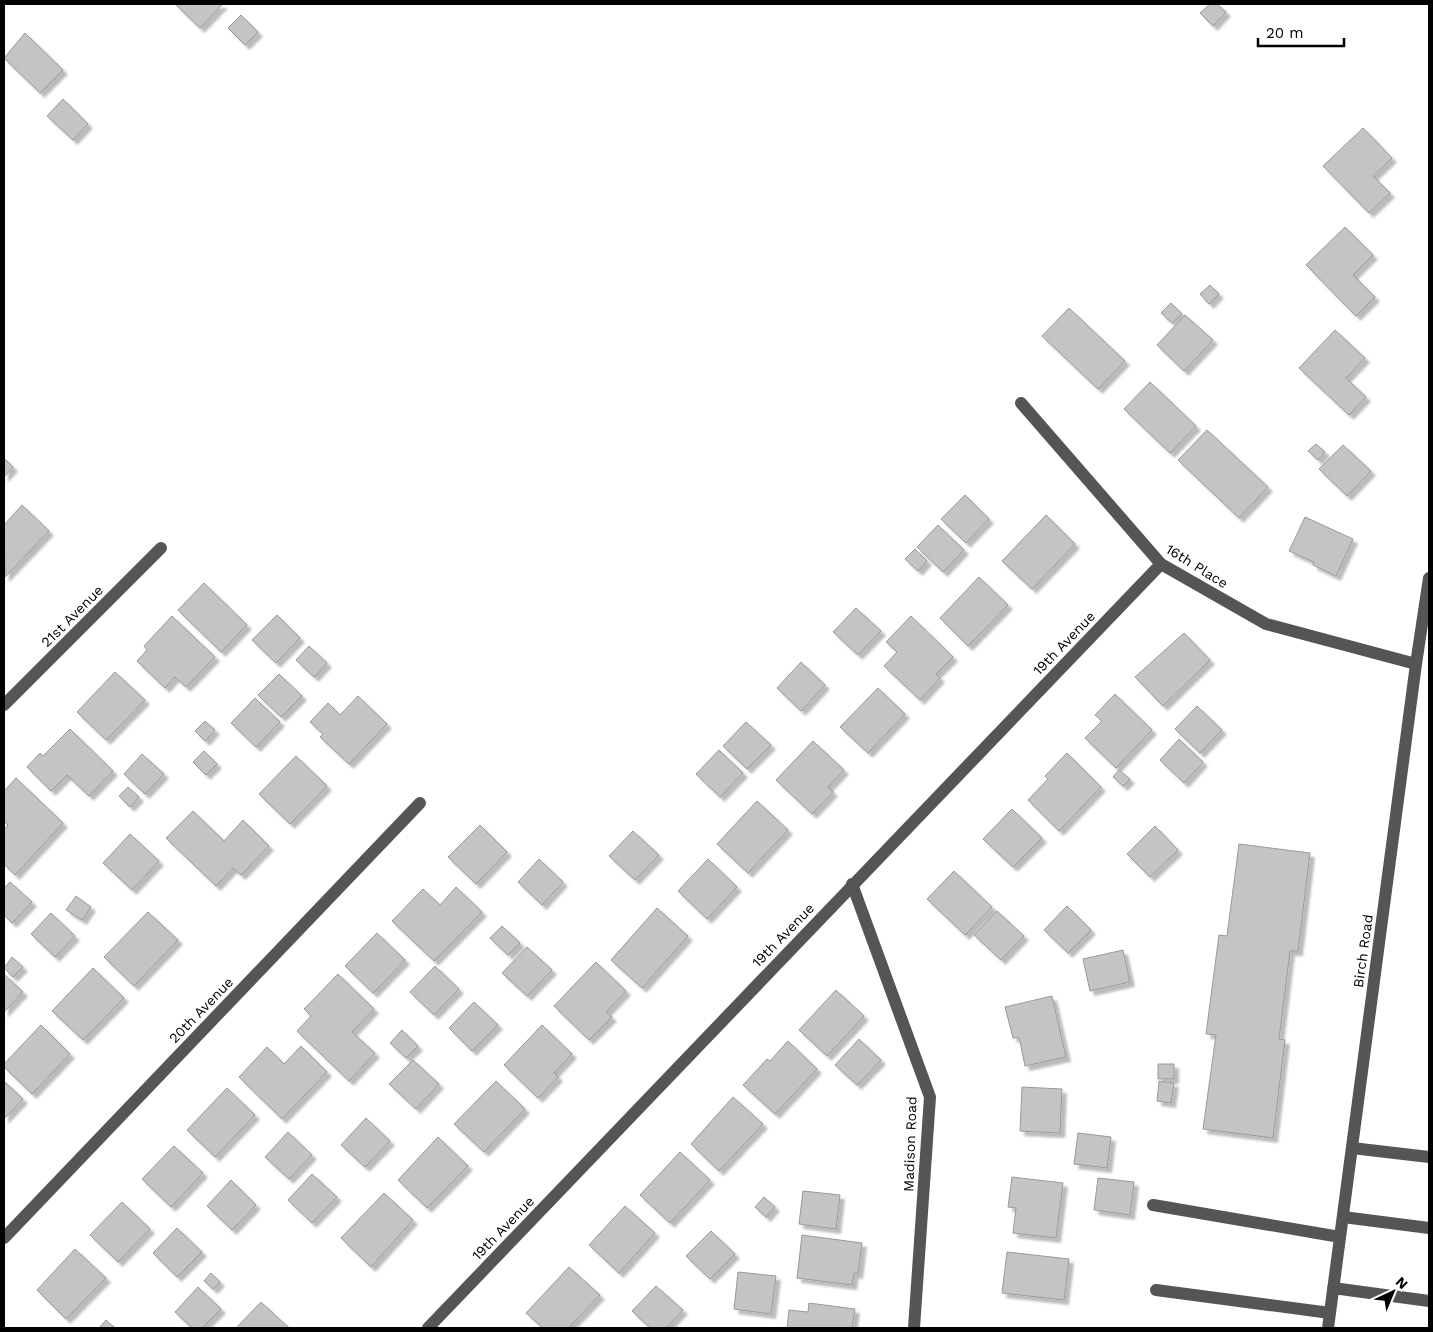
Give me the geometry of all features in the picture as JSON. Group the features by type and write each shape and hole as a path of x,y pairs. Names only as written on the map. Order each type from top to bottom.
{"street":[{"name":"16th Place","path":"1021,404 1161,564 1266,624 1416,664"},
{"name":"21st Avenue","path":"4,705 161,548"},
{"name":"19th Avenue","path":"428,1328 1161,564"},
{"name":"Birch Road","path":"1328,1328 1429,578"},
{"name":"20th Avenue","path":"4,1238 420,803"},
{"name":"Madison Road","path":"852,884 930,1097 914,1328"},
{"path":"1352,1148 1429,1157"},
{"path":"1153,1205 1340,1237"},
{"path":"1343,1217 1429,1228"},
{"path":"1333,1288 1429,1301"},
{"path":"1156,1290 1330,1313"}],"building":[{"path":"175,4 223,4 200,28"},
{"path":"1210,4 1217,4 1226,12 1213,26 1200,13"},
{"path":"241,15 258,32 245,45 228,28"},
{"path":"25,33 63,70 40,93 4,58"},
{"path":"63,99 88,124 73,140 47,116"},
{"path":"1363,128 1392,158 1373,176 1390,193 1369,213 1323,166"},
{"path":"1345,227 1373,255 1353,275 1375,297 1356,316 1306,265"},
{"path":"1210,285 1219,294 1209,304 1200,294"},
{"path":"1171,303 1182,314 1172,323 1161,313"},
{"path":"1069,308 1125,361 1098,389 1042,336"},
{"path":"1185,315 1213,340 1184,371 1157,345"},
{"path":"1335,330 1365,358 1346,378 1366,397 1349,415 1299,368"},
{"path":"1150,382 1196,426 1170,453 1124,409"},
{"path":"1207,430 1268,487 1239,518 1178,460"},
{"path":"1316,444 1325,452 1318,460 1308,451"},
{"path":"1343,445 1371,471 1347,496 1319,469"},
{"path":"4,458 13,467 4,477"},
{"path":"965,495 989,519 966,543 941,519"},
{"path":"22,505 49,531 5,577 4,525"},
{"path":"1046,515 1075,544 1032,589 1002,561"},
{"path":"1305,517 1353,539 1336,576 1313,565 1314,562 1289,551"},
{"path":"938,525 964,550 943,572 917,547"},
{"path":"915,549 927,561 918,571 905,559"},
{"path":"979,577 1008,605 968,646 940,618"},
{"path":"204,583 247,625 221,652 178,610"},
{"path":"856,608 881,631 858,655 833,632"},
{"path":"277,615 300,638 276,663 252,640"},
{"path":"172,616 215,657 186,687 175,677 165,688 137,661 147,650 144,646"},
{"path":"911,616 953,657 936,674 940,678 920,700 884,666 897,652 886,642"},
{"path":"1184,633 1210,660 1163,706 1135,677"},
{"path":"309,646 327,663 314,677 296,660"},
{"path":"801,662 825,685 801,711 777,688"},
{"path":"115,672 145,700 106,740 77,712"},
{"path":"279,674 302,696 281,717 258,695"},
{"path":"878,688 905,714 868,753 840,727"},
{"path":"1115,694 1152,730 1116,768 1085,738 1102,721 1095,715"},
{"path":"358,696 387,724 349,764 320,737 323,734 310,722 328,703 340,715"},
{"path":"255,698 280,722 256,747 231,723"},
{"path":"1197,706 1222,730 1200,753 1175,729"},
{"path":"205,721 215,730 205,741 195,731"},
{"path":"746,722 771,745 747,769 723,746"},
{"path":"70,729 113,771 89,796 67,775 51,791 27,767 40,753 43,756"},
{"path":"1179,739 1203,762 1184,783 1160,760"},
{"path":"813,741 844,770 828,787 833,792 812,814 776,780"},
{"path":"719,750 743,773 720,797 696,774"},
{"path":"204,751 217,764 206,775 193,762"},
{"path":"1067,753 1101,787 1059,831 1028,800 1048,779 1045,776"},
{"path":"142,754 164,774 145,794 124,774"},
{"path":"296,756 327,786 290,824 259,794"},
{"path":"1119,770 1130,779 1123,786 1113,777"},
{"path":"16,778 63,823 15,875 4,864 4,830 8,825 4,822 4,791"},
{"path":"128,787 139,797 130,807 119,796"},
{"path":"757,801 788,830 748,873 717,844"},
{"path":"1012,809 1042,838 1013,867 983,839"},
{"path":"193,811 224,841 243,820 269,846 241,875 233,868 216,886 166,838"},
{"path":"480,825 507,852 476,884 448,857"},
{"path":"1155,826 1178,850 1150,877 1127,854"},
{"path":"633,831 659,855 635,880 609,856"},
{"path":"130,834 159,861 132,890 103,863"},
{"path":"1239,844 1310,853 1298,951 1290,951 1279,1039 1285,1040 1273,1138 1203,1129 1216,1035 1206,1034 1219,935 1227,936"},
{"path":"539,859 563,882 542,905 518,882"},
{"path":"708,859 737,887 707,919 678,891"},
{"path":"954,871 992,907 965,935 927,899"},
{"path":"10,882 32,902 12,923 4,915 4,888"},
{"path":"456,887 482,912 434,961 392,921 423,889 440,905"},
{"path":"76,896 91,907 82,920 66,910"},
{"path":"1067,906 1091,930 1068,953 1044,930"},
{"path":"657,908 688,936 642,988 611,960"},
{"path":"997,911 1024,936 1001,960 974,935"},
{"path":"148,912 178,940 134,986 104,957"},
{"path":"51,913 75,936 55,957 31,934"},
{"path":"502,926 520,943 508,955 490,938"},
{"path":"377,933 405,960 373,993 345,966"},
{"path":"527,947 552,970 527,996 502,973"},
{"path":"1123,950 1130,982 1090,991 1083,959"},
{"path":"12,957 23,967 13,977 4,968"},
{"path":"596,962 626,991 606,1012 612,1017 589,1040 554,1006"},
{"path":"435,966 459,989 434,1015 410,992"},
{"path":"93,968 124,998 83,1040 52,1011"},
{"path":"4,974 23,992 4,1012"},
{"path":"338,974 374,1009 352,1032 375,1053 349,1081 297,1031 311,1016 304,1009"},
{"path":"836,990 864,1016 827,1056 799,1030"},
{"path":"1052,996 1066,1057 1025,1066 1019,1037 1013,1038 1005,1007"},
{"path":"474,1002 498,1025 472,1051 449,1028"},
{"path":"41,1025 70,1054 32,1094 4,1067 4,1064"},
{"path":"542,1025 572,1054 554,1073 558,1077 538,1098 504,1065"},
{"path":"402,1030 418,1046 406,1058 390,1043"},
{"path":"859,1039 881,1060 857,1085 835,1065"},
{"path":"788,1041 817,1069 775,1114 743,1085 767,1059 770,1061"},
{"path":"301,1046 327,1072 282,1119 239,1077 267,1047 284,1064"},
{"path":"413,1060 439,1084 416,1109 389,1084"},
{"path":"1158,1064 1174,1064 1174,1079 1158,1079"},
{"path":"4,1081 23,1099 4,1119"},
{"path":"496,1081 525,1109 484,1152 454,1124"},
{"path":"1159,1081 1174,1083 1171,1103 1157,1101"},
{"path":"1022,1087 1062,1089 1060,1133 1020,1131"},
{"path":"227,1088 255,1115 215,1157 187,1130"},
{"path":"733,1097 763,1124 719,1171 691,1144"},
{"path":"366,1118 390,1141 365,1167 341,1145"},
{"path":"288,1132 312,1155 289,1179 265,1157"},
{"path":"1078,1133 1111,1137 1107,1168 1074,1164"},
{"path":"438,1137 468,1166 427,1208 398,1180"},
{"path":"174,1146 203,1173 171,1207 142,1179"},
{"path":"680,1152 710,1180 670,1223 640,1195"},
{"path":"312,1174 337,1197 312,1223 288,1200"},
{"path":"1012,1177 1063,1183 1056,1238 1013,1233 1016,1208 1008,1207"},
{"path":"1098,1178 1134,1182 1130,1215 1094,1210"},
{"path":"231,1180 256,1205 232,1230 207,1206"},
{"path":"803,1191 840,1195 836,1229 799,1224"},
{"path":"384,1193 413,1220 371,1267 341,1238"},
{"path":"764,1197 775,1207 766,1217 755,1207"},
{"path":"122,1202 150,1229 118,1262 90,1235"},
{"path":"625,1206 655,1233 619,1273 589,1245"},
{"path":"177,1228 202,1252 177,1277 153,1253"},
{"path":"711,1231 735,1254 710,1279 686,1256"},
{"path":"802,1235 862,1243 858,1274 854,1273 852,1285 797,1278"},
{"path":"75,1249 106,1278 66,1319 37,1290"},
{"path":"1007,1252 1069,1259 1064,1300 1002,1293"},
{"path":"569,1267 600,1295 568,1328 543,1328 526,1313"},
{"path":"738,1272 776,1276 771,1314 734,1309"},
{"path":"211,1273 220,1282 213,1289 204,1281"},
{"path":"656,1286 683,1310 666,1328 650,1328 632,1311"},
{"path":"198,1287 221,1309 202,1328 192,1328 175,1312"},
{"path":"261,1302 289,1328 236,1328"},
{"path":"809,1303 855,1309 852,1328 787,1328 789,1310 808,1312"},
{"path":"106,1320 115,1328 99,1328"}]}
